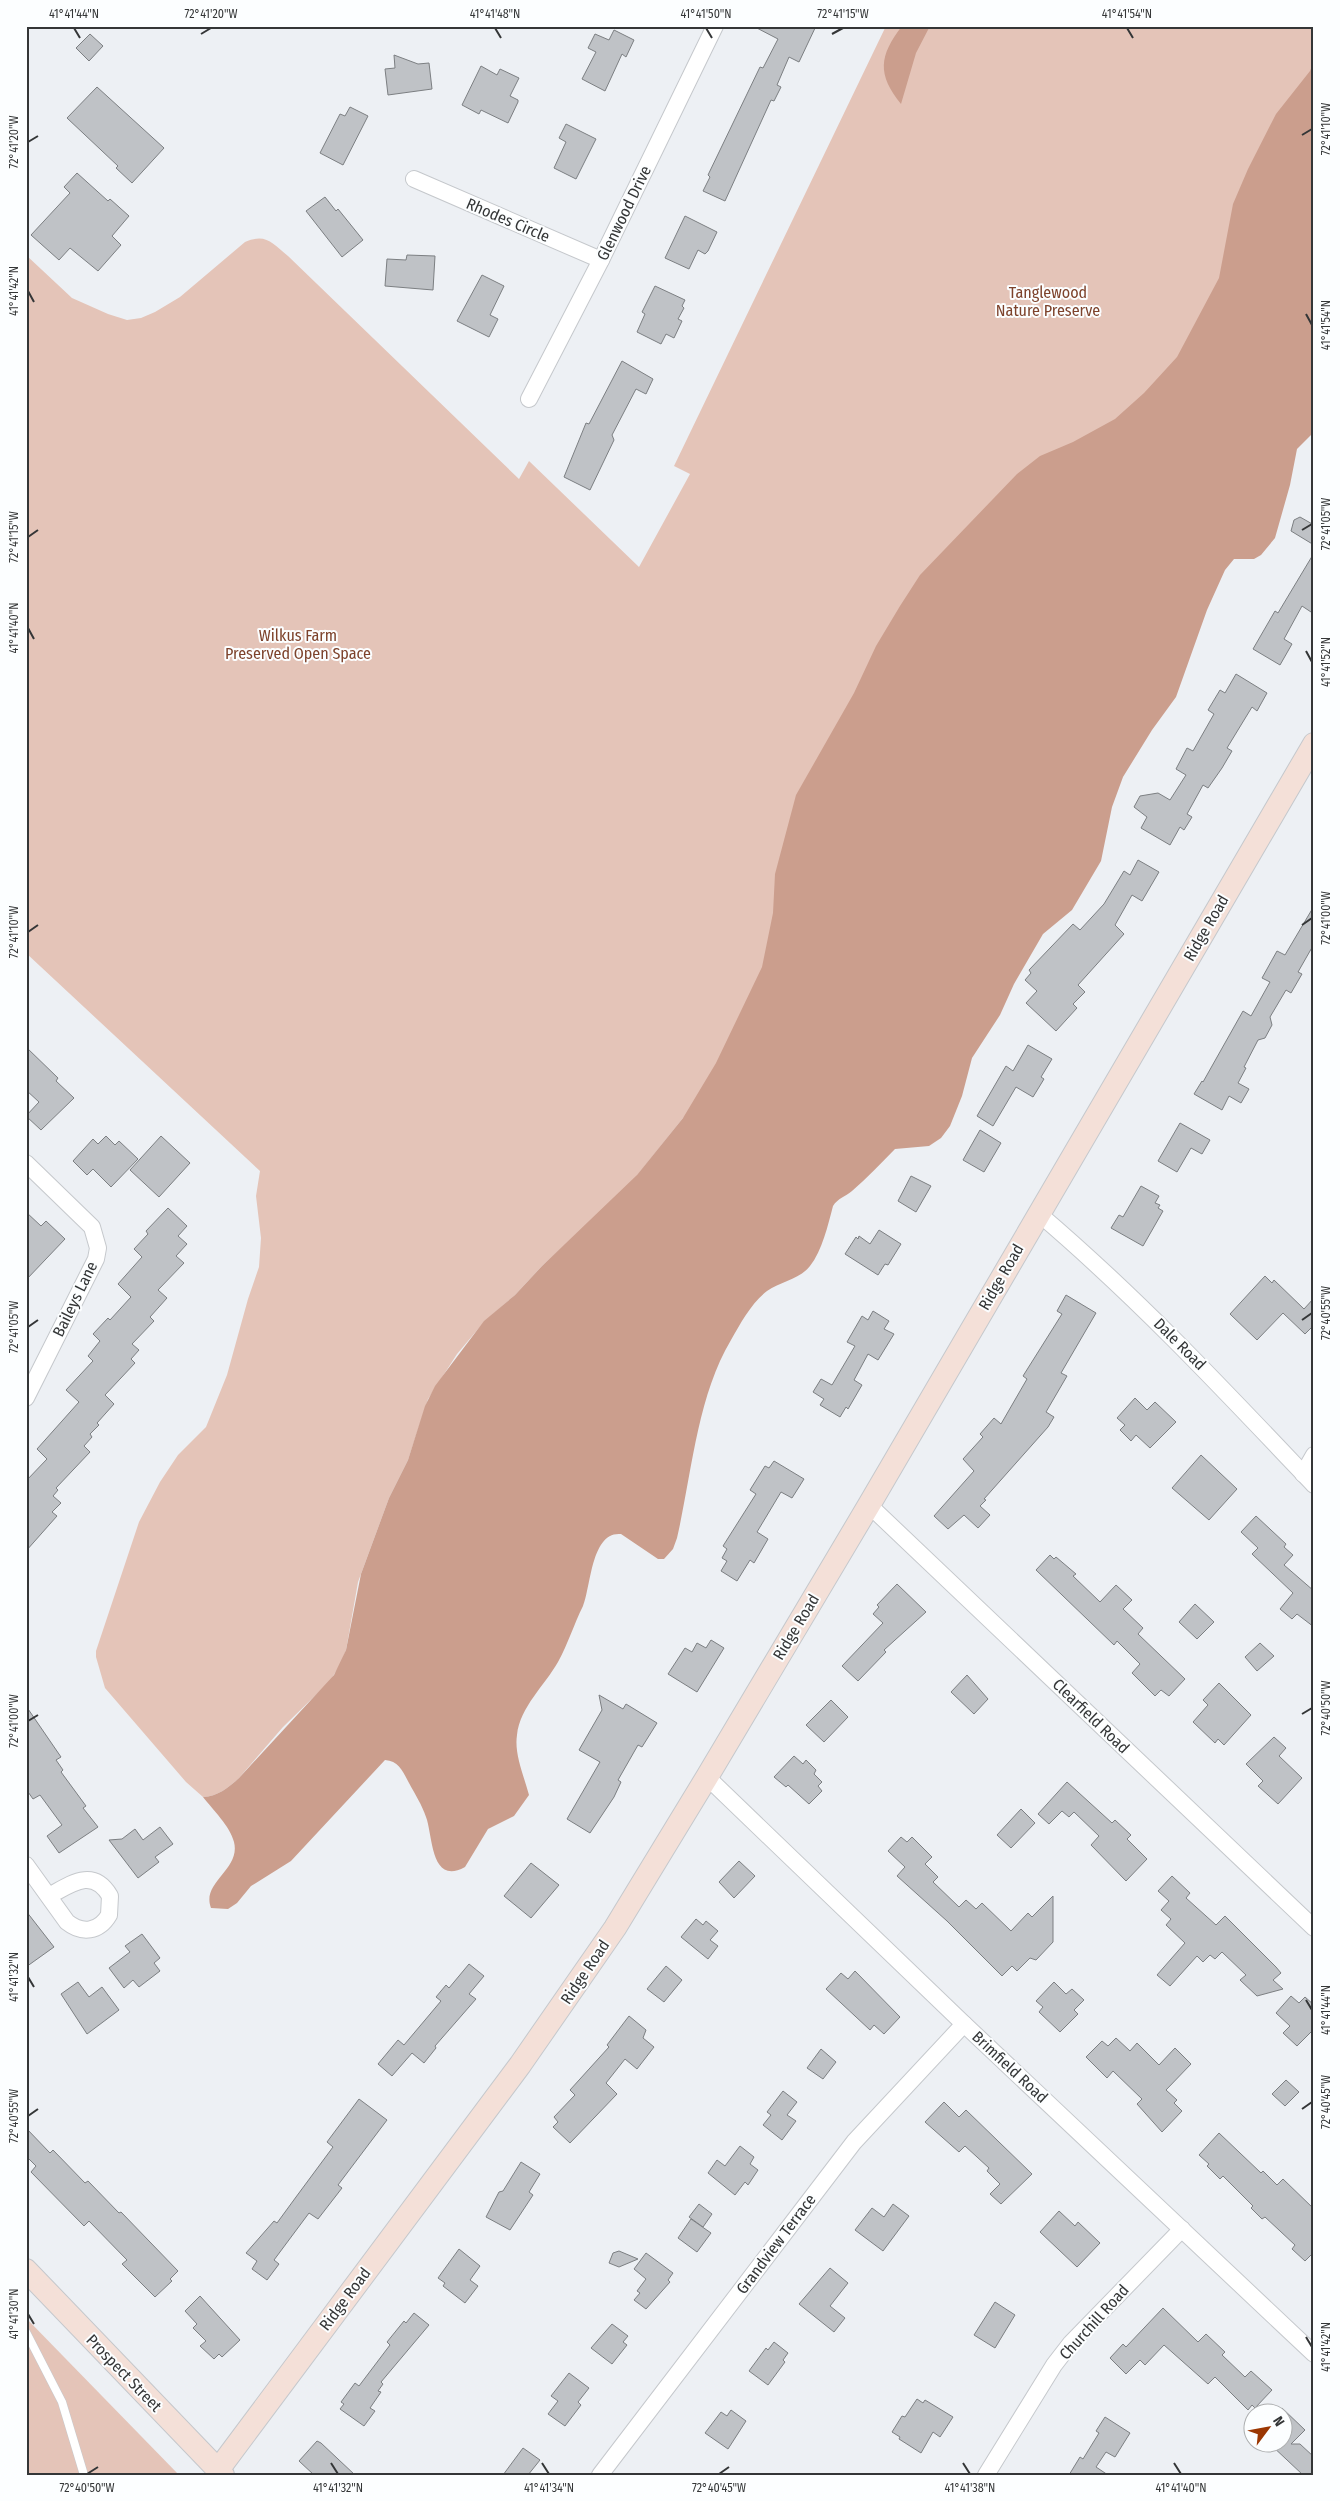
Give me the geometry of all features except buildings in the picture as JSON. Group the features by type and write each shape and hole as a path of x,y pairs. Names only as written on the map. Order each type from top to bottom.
{"street":[{"name":"Glenwood Drive","path":"528,398 601,260 715,26"},
{"name":"Rhodes Circle","path":"414,179 601,260"},
{"name":"Ridge Road","path":"220,2472 564,2003 615,1928 869,1504 1314,744"},
{"name":"Baileys Lane","path":"26,1163 89,1222 97,1236 98,1248 96,1259 26,1398"},
{"name":"Dale Road","path":"1038,1213 1100,1267 1163,1326 1228,1392 1308,1480"},
{"path":"1308,1480 1314,1455"},
{"name":"Clearfield Road","path":"869,1504 1314,1928"},
{"name":"Brimfield Road","path":"707,1777 964,2024 1314,2354"},
{"path":"26,1865 49,1896"},
{"name":"Grandview Terrace","path":"600,2475 854,2142 964,2024"},
{"name":"Churchill Road","path":"986,2475 1054,2365 1071,2343 1182,2230"},
{"name":"Prospect Street","path":"26,2270 220,2472"}],"lane":[{"path":"26,2332 62,2402 84,2475"}],"green space":[{"path":"886,26 1314,26 1314,375 998,917 683,1118 631,1183 542,1266 515,1295 484,1322 457,1354 428,1399 408,1460 389,1498 358,1582 346,1650 341,1663 330,1681 283,1727 239,1778 218,1793 203,1797 186,1782 105,1688 96,1651 139,1522 160,1482 178,1455 206,1427 227,1375 259,1267 261,1238 256,1196 260,1171 26,953 26,255 72,298 127,320 141,318 155,312 180,297 245,242 252,239 264,239 273,243 519,479 529,461 639,567 690,474 674,466"},
{"path":"26,2318 179,2475 26,2475"}],"shaded area":[{"path":"902,26 930,26 916,53 901,104 888,83 884,65 889,47"},
{"path":"1314,61 1314,432 1297,449 1290,485 1275,538 1261,555 1254,559 1234,559 1225,570 1207,610 1176,697 1152,730 1123,777 1112,807 1101,861 1072,910 1043,934 1014,984 1000,1015 972,1058 962,1096 950,1126 941,1138 929,1146 895,1149 858,1186 837,1201 833,1206 821,1245 810,1266 801,1274 767,1291 756,1301 742,1320 710,1386 697,1436 677,1538 673,1549 664,1559 658,1559 621,1534 611,1535 598,1550 583,1606 565,1648 553,1671 528,1706 519,1725 516,1742 517,1750 529,1795 514,1816 488,1829 465,1867 454,1871 445,1870 435,1856 426,1817 416,1795 400,1768 394,1762 385,1760 291,1861 251,1886 237,1903 228,1909 211,1908 209,1899 211,1891 232,1860 235,1852 232,1836 225,1824 203,1797 218,1793 239,1778 334,1675 346,1650 361,1574 389,1498 408,1460 425,1406 435,1386 484,1321 515,1295 542,1266 637,1175 683,1118 716,1063 762,967 773,913 775,874 796,795 854,693 876,646 920,575 1017,474 1040,456 1073,442 1115,419 1144,393 1177,357 1219,278 1233,204 1248,169 1276,114 1310,71"}],"park label":[{"name":"Tanglewood Nature Preserve","path":"1048,301"},
{"name":"Wilkus Farm Preserved Open Space","path":"298,644"}]}
